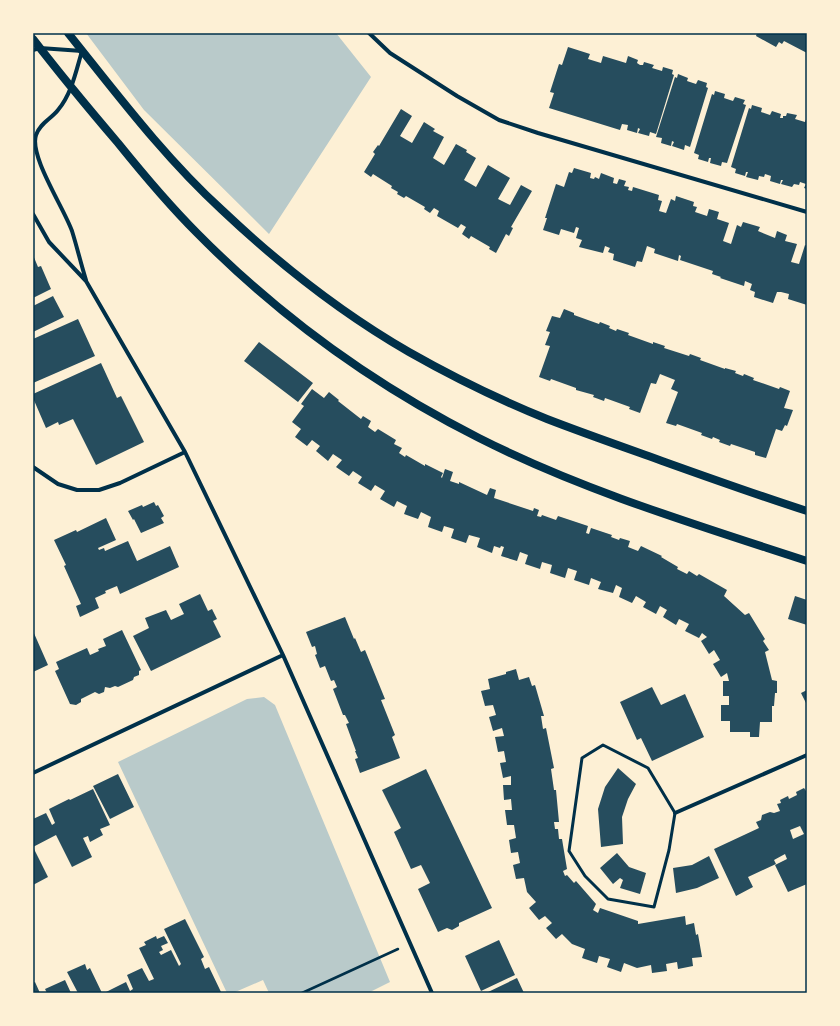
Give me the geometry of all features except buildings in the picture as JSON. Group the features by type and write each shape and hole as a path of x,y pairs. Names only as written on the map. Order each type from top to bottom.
{"main road":[{"path":"68,33 158,144 220,209 289,268 368,327 452,375 496,397 548,419 807,511"},
{"path":"33,39 37,49 72,88 167,201 197,233 230,265 268,298 345,358 387,385 479,438 536,465 592,488 682,521 807,562"}],"street":[{"path":"369,33 390,53 457,96 500,120 538,133 807,212"},
{"path":"37,49 82,51 72,88 58,110 42,124 36,135 36,151 41,165 72,230 86,281"},
{"path":"33,214 49,242 86,281 185,452 283,655 432,993"},
{"path":"33,467 58,484 77,490 100,490 120,483 185,452"},
{"path":"33,773 283,655"},
{"path":"675,813 807,755"}],"lane":[{"path":"603,745 648,768 675,813 669,850 654,907 608,899 585,876 570,851 582,758 603,745"}],"path":[{"path":"302,993 410,944"}],"shaded area":[{"path":"86,33 336,33 371,77 269,234 144,110"},
{"path":"264,697 275,705 390,982 368,993 269,993 263,980 233,993 227,993 118,762 247,699"}]}
